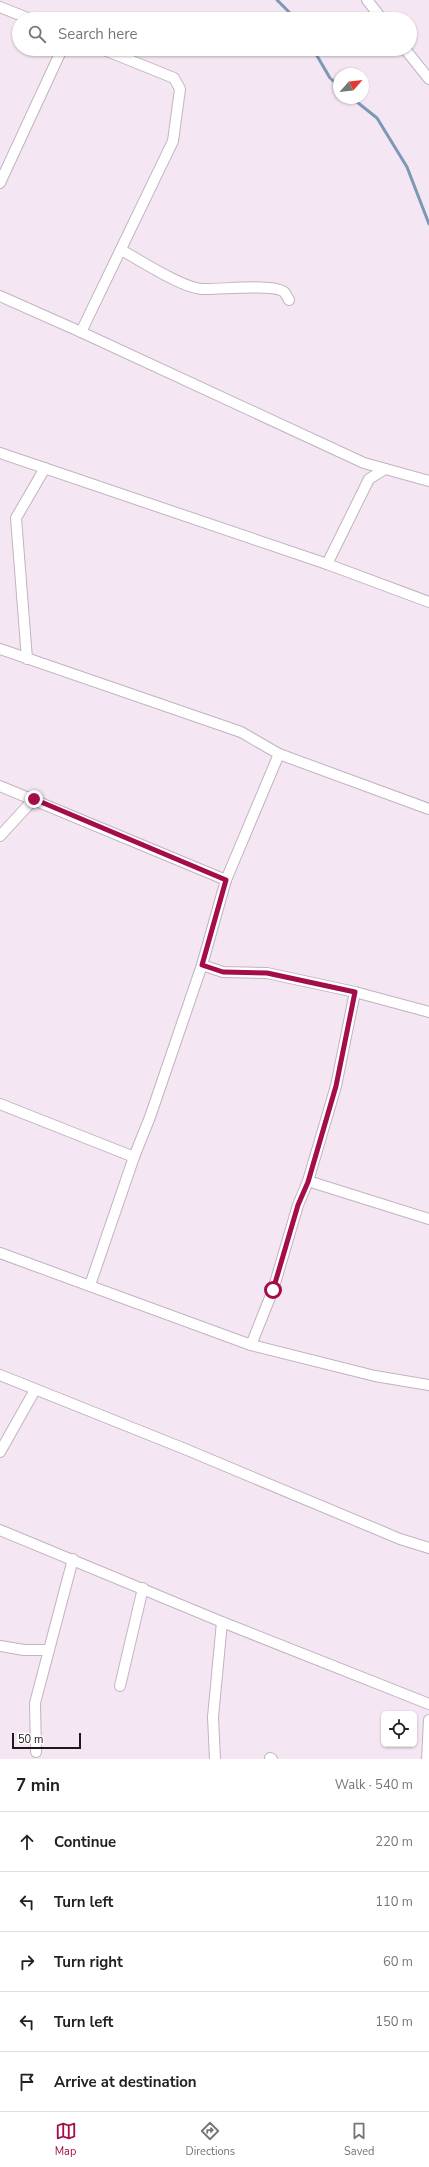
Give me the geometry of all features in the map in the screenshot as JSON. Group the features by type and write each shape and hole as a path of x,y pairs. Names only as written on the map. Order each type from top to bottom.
{"street":[{"path":"367,0 376,12"},
{"path":"0,6 14,12"},
{"path":"0,183 59,56"},
{"path":"82,332 173,141 180,89 174,78 119,56"},
{"path":"411,56 429,79"},
{"path":"121,250 182,282 200,289 256,287 276,289 284,292 289,300"},
{"path":"0,296 82,332 364,463 429,481"},
{"path":"0,453 327,564 429,602"},
{"path":"364,463 369,480"},
{"path":"27,658 16,518 45,468"},
{"path":"327,564 369,480 385,469"},
{"path":"0,649 241,732 279,754 429,809"},
{"path":"90,1285 134,1156 150,1118 202,965 226,880 279,754"},
{"path":"0,786 226,880"},
{"path":"0,836 34,799"},
{"path":"202,965 223,972 267,973 355,992 429,1012"},
{"path":"251,1345 273,1290 298,1205 308,1182 336,1086 355,992"},
{"path":"0,1104 134,1156"},
{"path":"308,1182 429,1219"},
{"path":"0,1252 251,1345 375,1376 429,1385"},
{"path":"0,1375 184,1449 400,1539 429,1548"},
{"path":"0,1452 35,1390"},
{"path":"0,1530 222,1622 429,1704"},
{"path":"36,1752 35,1703 73,1559"},
{"path":"120,1686 143,1588"},
{"path":"215,1759 212,1717 222,1622"},
{"path":"0,1646 24,1650 49,1650"},
{"path":"427,1759 429,1720"}],"waterway":[{"path":"277,0 289,12"},
{"path":"317,56 333,81"},
{"path":"360,104 377,118 407,167 429,224"}],"route":[{"path":"34,799 226,880 202,965 223,972 267,973 355,992 336,1086 308,1182 298,1205 273,1290"}]}
